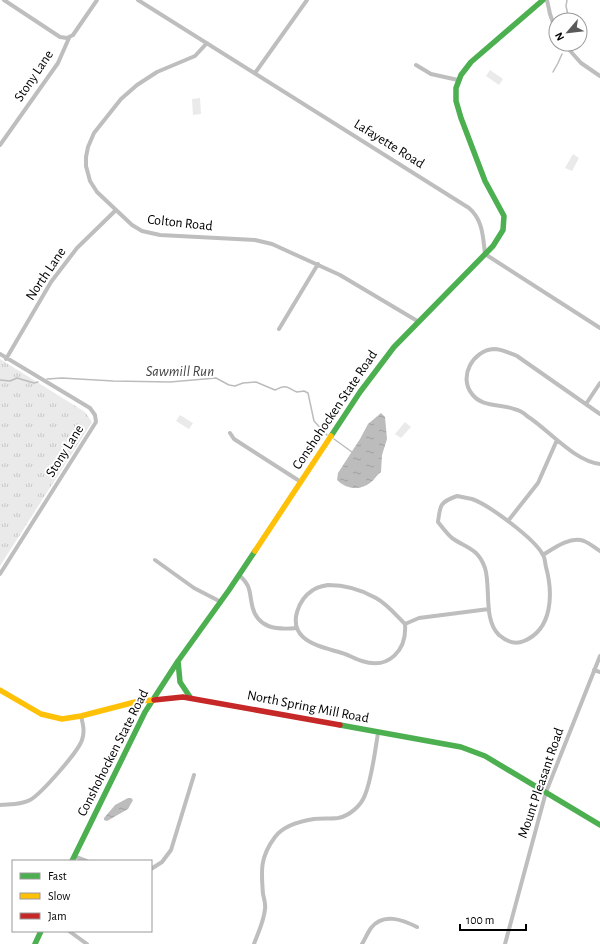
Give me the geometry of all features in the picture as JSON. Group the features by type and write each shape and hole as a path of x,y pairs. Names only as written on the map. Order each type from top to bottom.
{"main road":[{"name":"Conshohocken State Road","path":"73,858 145,712 178,661 239,575 380,364 394,347 485,254 502,234 504,227 504,216 486,185 460,118 455,97 458,80 463,70 543,0"},
{"path":"178,661 180,682 190,697"},
{"name":"North Spring Mill Road","path":"0,690 36,712 46,716 62,719 81,716 136,701 190,697 452,745 468,749 484,756 600,825"},
{"path":"35,944 41,932"}],"street":[{"path":"4,0 60,37 69,38 73,35 97,0"},
{"name":"Lafayette Road","path":"138,0 469,208 476,214 480,221 485,254"},
{"path":"255,73 307,0"},
{"path":"547,0 550,12"},
{"name":"Stony Lane","path":"0,145 58,63 69,38"},
{"name":"Colton Road","path":"207,43 195,56 157,72 137,85 121,100 91,139 86,157 88,175 97,192 137,228 148,233 264,241 318,264 352,281 419,322"},
{"path":"572,52 581,62 600,76"},
{"path":"416,65 431,74 458,80"},
{"name":"North Lane","path":"6,359 51,282 77,248 116,210"},
{"path":"485,254 600,328"},
{"path":"279,329 318,264"},
{"path":"600,414 517,356 506,351 486,351 480,354 473,360 466,375 467,384 471,394 482,402 514,409 527,415 557,440 589,462 600,464"},
{"name":"Stony Lane","path":"0,354 6,359 90,408 95,415 96,422 0,574"},
{"path":"586,404 600,383"},
{"path":"230,433 234,439 301,482"},
{"path":"508,521 538,483 557,440"},
{"path":"457,496 473,500 508,521 530,540 543,555 551,593 548,613 544,624 532,638 522,642 512,642 504,638 494,628 490,618 485,570 481,558 467,546 452,538 438,522 440,509 445,500 457,496"},
{"path":"543,555 563,544 577,540 584,541 600,551"},
{"path":"155,560 194,588 220,602"},
{"path":"239,575 248,585 253,610 262,623 277,629 297,628"},
{"path":"328,585 335,585 361,591 378,598 405,624 406,634 396,655 390,660 377,664 362,661 349,655 311,643 302,636 297,628 296,619 298,609 302,601 314,590 328,585"},
{"path":"405,624 419,618 489,609"},
{"name":"Mount Pleasant Road","path":"505,944 546,792 600,656"},
{"path":"594,670 600,672"},
{"path":"0,805 25,802 39,794 81,744 84,731 81,716"},
{"path":"254,944 263,921 265,908 261,868 264,857 276,835 299,822 313,819 339,818 359,805 365,796 369,784 378,732"},
{"path":"152,868 162,862 171,850 194,775"},
{"path":"362,944 372,926 381,920 396,918 417,927"},
{"path":"70,932 87,944"}],"green space":[{"path":"490,70 503,79 499,85 486,76"},
{"path":"200,98 201,114 193,115 192,99"},
{"path":"573,154 579,158 572,171 565,168"},
{"path":"0,359 85,412 92,422 0,566"},
{"path":"180,415 193,423 189,429 176,421"},
{"path":"405,422 411,427 401,438 395,434"}],"water":[{"path":"381,413 385,417 387,439 382,455 381,472 366,486 357,488 348,487 337,480 338,473 368,424"},
{"path":"128,798 133,800 128,809 107,821 104,820 115,805"}],"waterway":[{"path":"567,0 567,12"},
{"path":"553,72 562,54"},
{"name":"Sawmill Run","path":"0,380 10,381 17,378 34,383 38,382"},
{"name":"Sawmill Run","path":"47,379 62,378 170,382 216,378 229,385 235,386 243,383 256,382 275,390 286,387 297,392 304,391 308,393 314,421 327,435"},
{"name":"Sawmill Run","path":"334,439 352,452"}],"traffic: fast":[{"path":"331,436 360,392 394,347 493,246 503,230 504,216 485,181 461,118 456,101 456,88 461,75 471,62 543,0"},
{"path":"72,860 145,712 178,661 255,551"},
{"path":"178,661 180,682 190,697"},
{"path":"340,725 461,747 485,756 600,825"},
{"path":"35,944 41,932"}],"traffic: slow":[{"path":"255,551 331,436"},
{"path":"0,690 41,714 62,719 81,716 139,701 154,700"}],"traffic: jam":[{"path":"154,700 183,697 340,725"}]}
